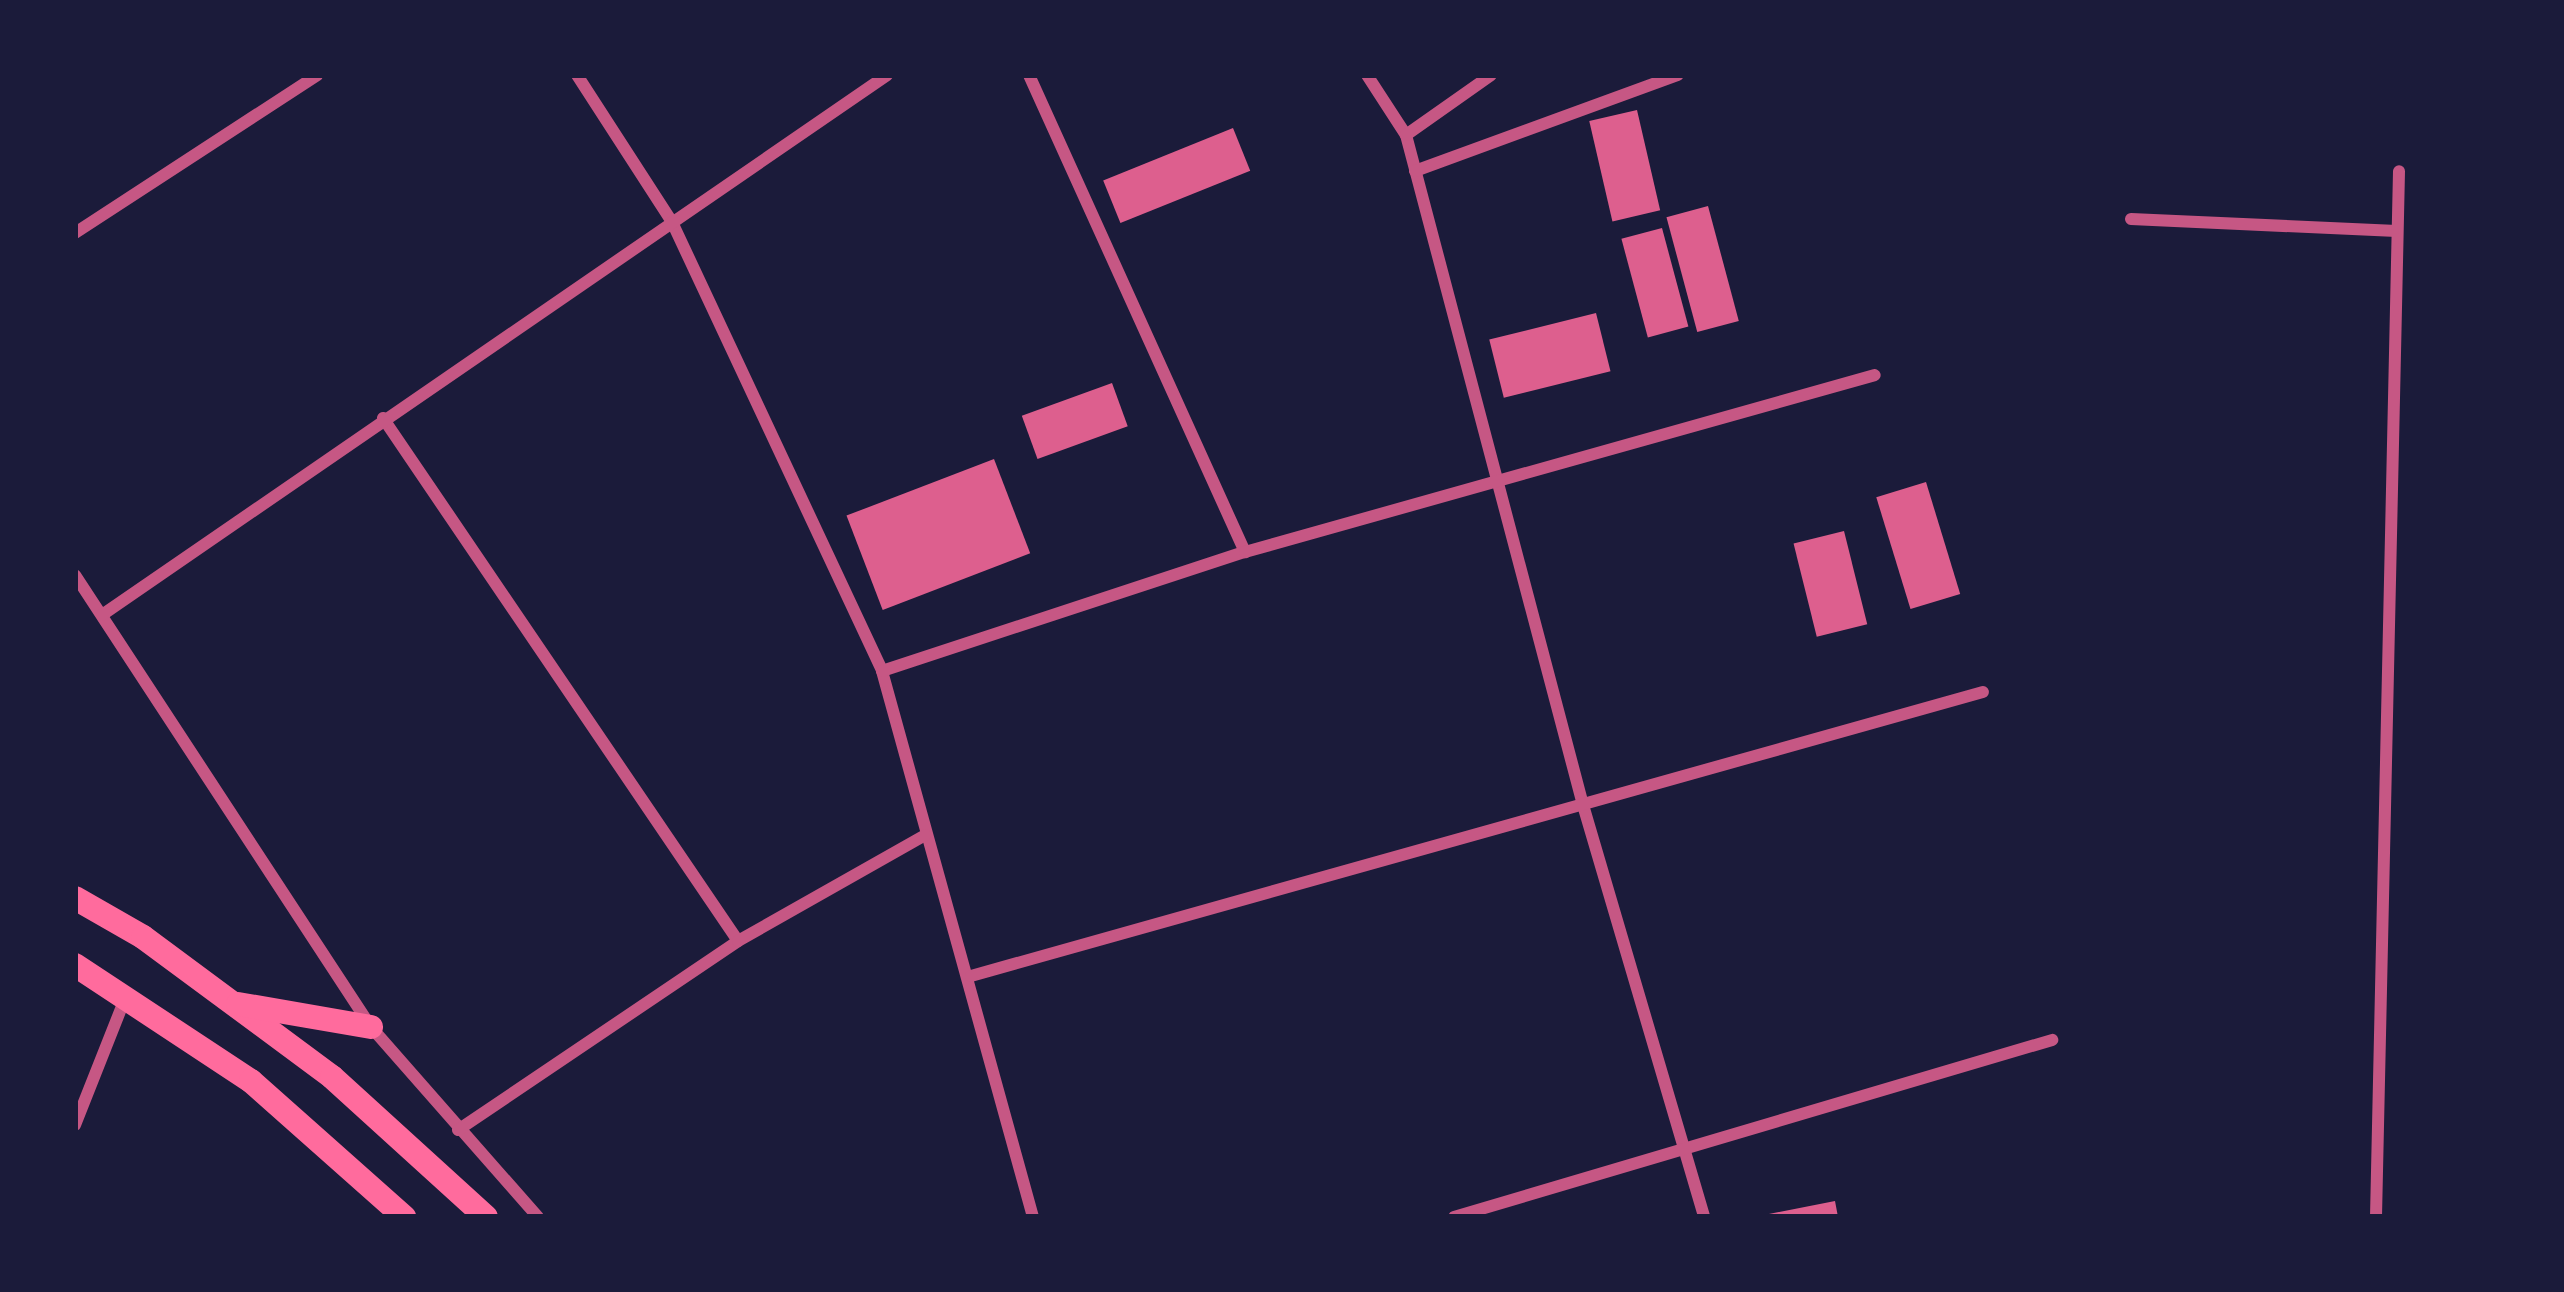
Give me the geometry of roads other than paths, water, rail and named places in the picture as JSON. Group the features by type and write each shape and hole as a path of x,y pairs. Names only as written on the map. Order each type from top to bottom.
{"main road":[{"path":"75,898 142,937 332,1077 486,1217"},
{"path":"75,965 251,1081 404,1217"},
{"path":"232,1004 371,1027"}],"street":[{"path":"75,233 317,75"},
{"path":"577,75 671,222 882,671 925,835 971,976 1034,1217"},
{"path":"102,615 887,75"},
{"path":"1029,75 1245,552"},
{"path":"1367,75 1406,135 1583,805 1704,1217"},
{"path":"1406,135 1491,75"},
{"path":"1415,171 1678,75"},
{"path":"2376,1217 2398,171"},
{"path":"2131,219 2397,231"},
{"path":"882,671 1245,552 1497,485 1875,375"},
{"path":"383,418 738,941"},
{"path":"75,575 371,1027 538,1217"},
{"path":"971,976 1983,692"},
{"path":"458,1130 738,941 925,835"},
{"path":"75,1125 127,995"},
{"path":"1454,1217 2052,1040"}]}
